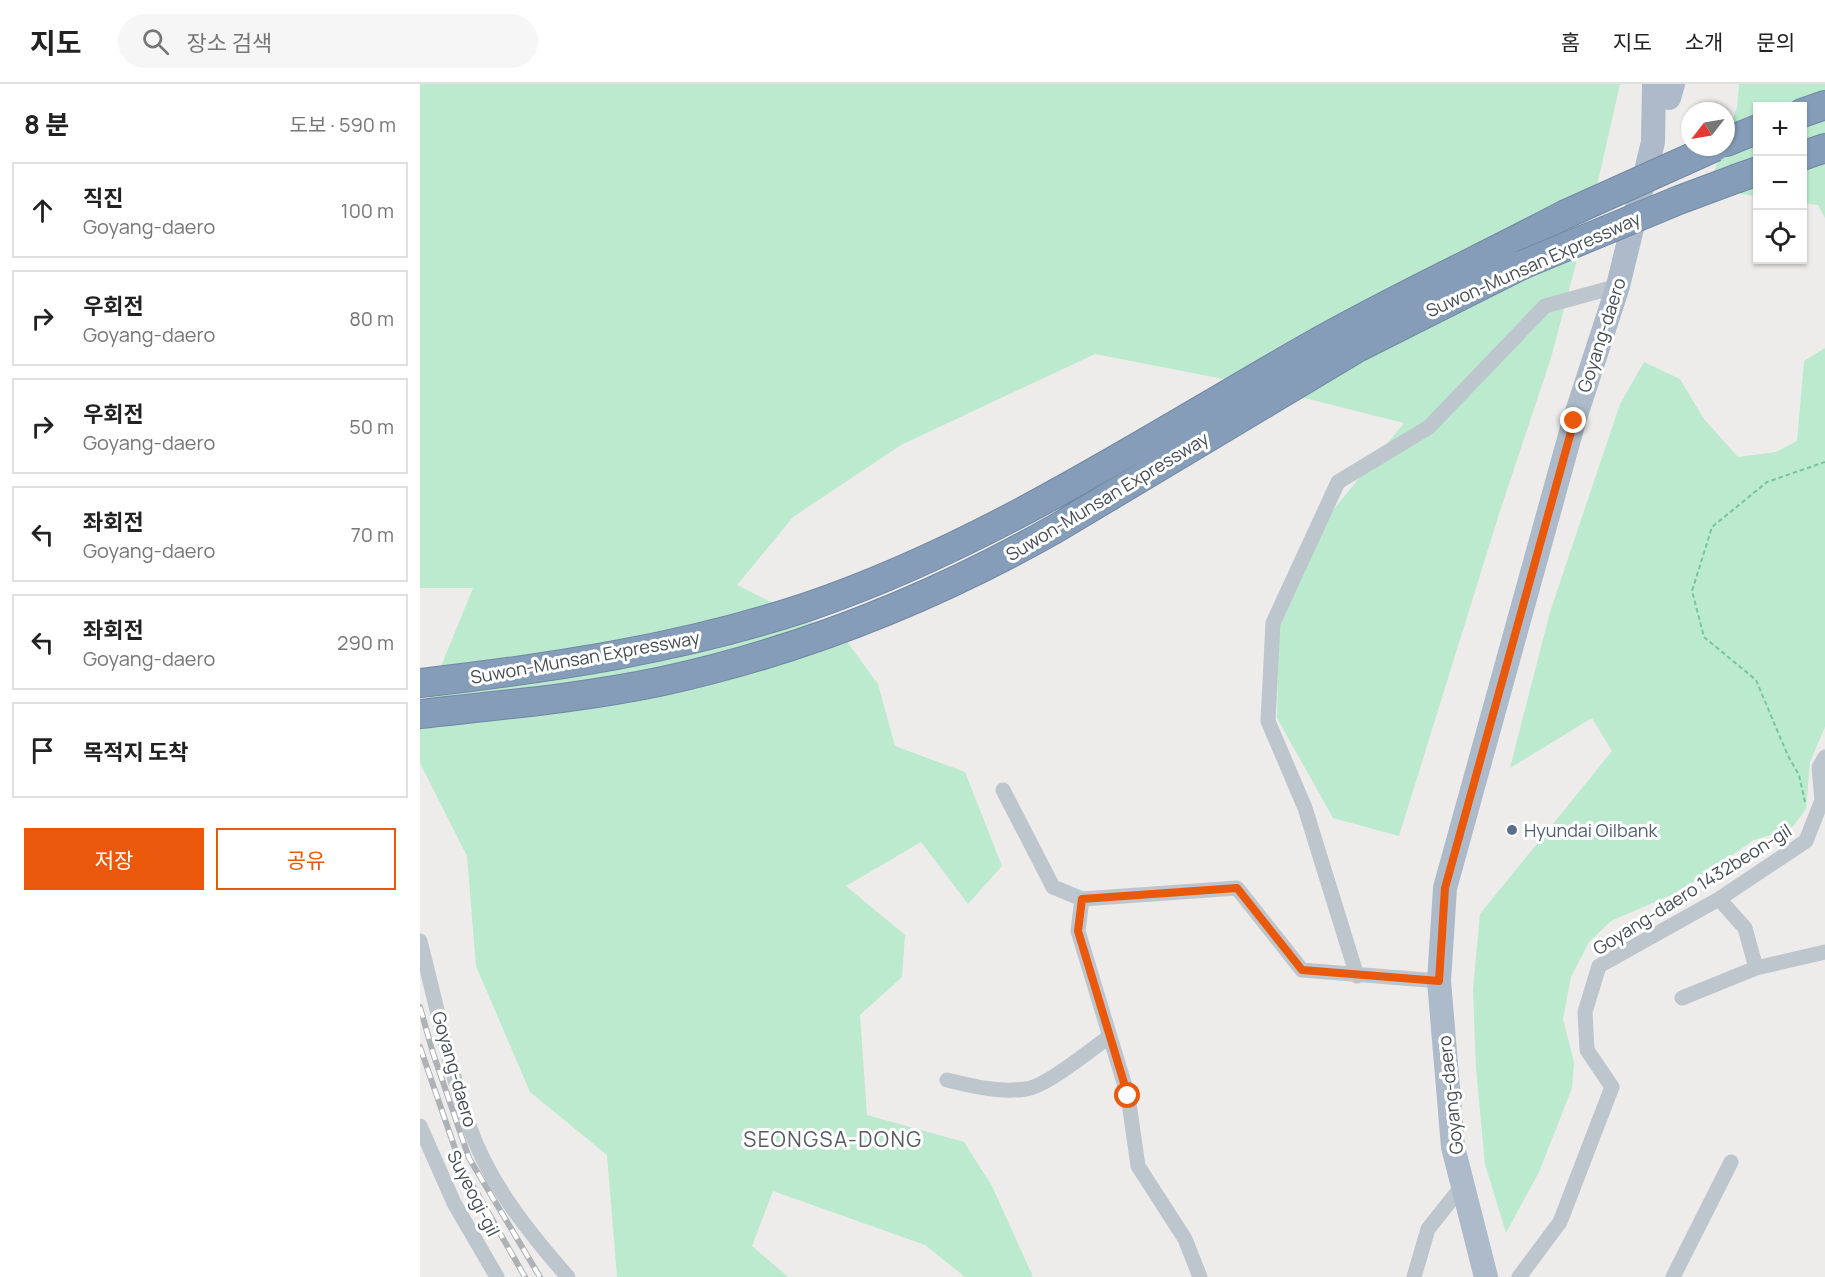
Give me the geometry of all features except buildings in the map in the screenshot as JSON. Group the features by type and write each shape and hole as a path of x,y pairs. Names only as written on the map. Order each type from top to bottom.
{"highway":[{"path":"1807,112 1825,105"},
{"path":"1807,155 1825,148"},
{"name":"Suwon-Munsan Expressway","path":"420,683 648,651 724,633 808,607 886,578 1029,509 1304,350 1564,215 1697,156"},
{"name":"Suwon-Munsan Expressway","path":"420,714 545,701 663,681 723,666 791,645 912,601 1004,557 1055,529 1359,347 1522,266 1669,204 1748,175"}],"main road":[{"name":"Goyang-daero","path":"1486,1277 1453,1147 1439,981 1445,888 1570,432 1618,286 1667,87"}],"street":[{"path":"1357,976 1305,808 1268,721 1273,622 1338,482 1429,428 1545,306 1618,286"},
{"name":"Goyang-daero 1432beon-gil","path":"1524,1276 1560,1222 1612,1087 1587,1050 1585,1012 1599,966 1719,899 1806,841 1821,800 1818,767 1825,757"},
{"path":"1003,790 1053,886 1082,899 1237,888 1302,970 1439,981"},
{"path":"1082,899 1078,931 1128,1096 1138,1166 1185,1239 1200,1277"},
{"path":"1719,899 1745,928 1756,968"},
{"name":"Goyang-daero","path":"420,941 470,1130 499,1186 542,1248 568,1277"},
{"path":"1683,998 1756,968 1825,952"},
{"path":"947,1080 987,1090 1028,1089 1062,1070 1109,1037"},
{"name":"Suyeogi-gil","path":"420,1126 454,1203 497,1277"},
{"path":"1673,1277 1731,1162"},
{"path":"1414,1277 1428,1229 1463,1185"}],"path":[{"path":"1810,829 1799,775 1788,756 1756,680 1704,637 1692,591 1712,527 1767,482 1825,462"}],"green space":[{"path":"420,84 1620,84 1599,177 1551,358 1499,514 1399,836 1333,818 1277,718 1279,625 1316,531 1404,423 1249,384 1095,354 901,445 793,517 737,585 845,639 878,684 895,746 965,772 1002,866 968,904 921,842 846,886 905,935 902,977 860,1015 867,1115 964,1142 992,1186 1033,1277 965,1277 925,1245 773,1191 752,1246 788,1277 617,1277 607,1155 530,1092 476,966 467,856 420,763 420,718 473,588 420,588"},
{"path":"1739,84 1825,84 1825,218 1818,205 1807,204 1807,102 1753,102 1753,196 1741,194 1712,178 1720,156 1735,156"},
{"path":"1825,348 1825,727 1810,762 1806,809 1791,829 1754,840 1680,891 1611,921 1589,942 1571,977 1563,1019 1574,1062 1572,1088 1539,1172 1506,1233 1485,1164 1476,1069 1473,989 1480,914 1612,751 1592,718 1510,768 1550,612 1620,404 1644,362 1680,379 1704,419 1738,457 1776,452 1797,441 1804,361"}],"railway":[{"path":"420,1007 433,1053 469,1158 540,1277"},
{"path":"420,1047 460,1163 525,1277"}],"place":[{"name":"Hyundai Oilbank","path":"1512,830"}],"district":[{"name":"SEONGSA-DONG","path":"833,1139"}],"route":[{"path":"1128,1096 1078,931 1082,899 1237,888 1302,970 1439,981 1445,888 1574,421"}]}
